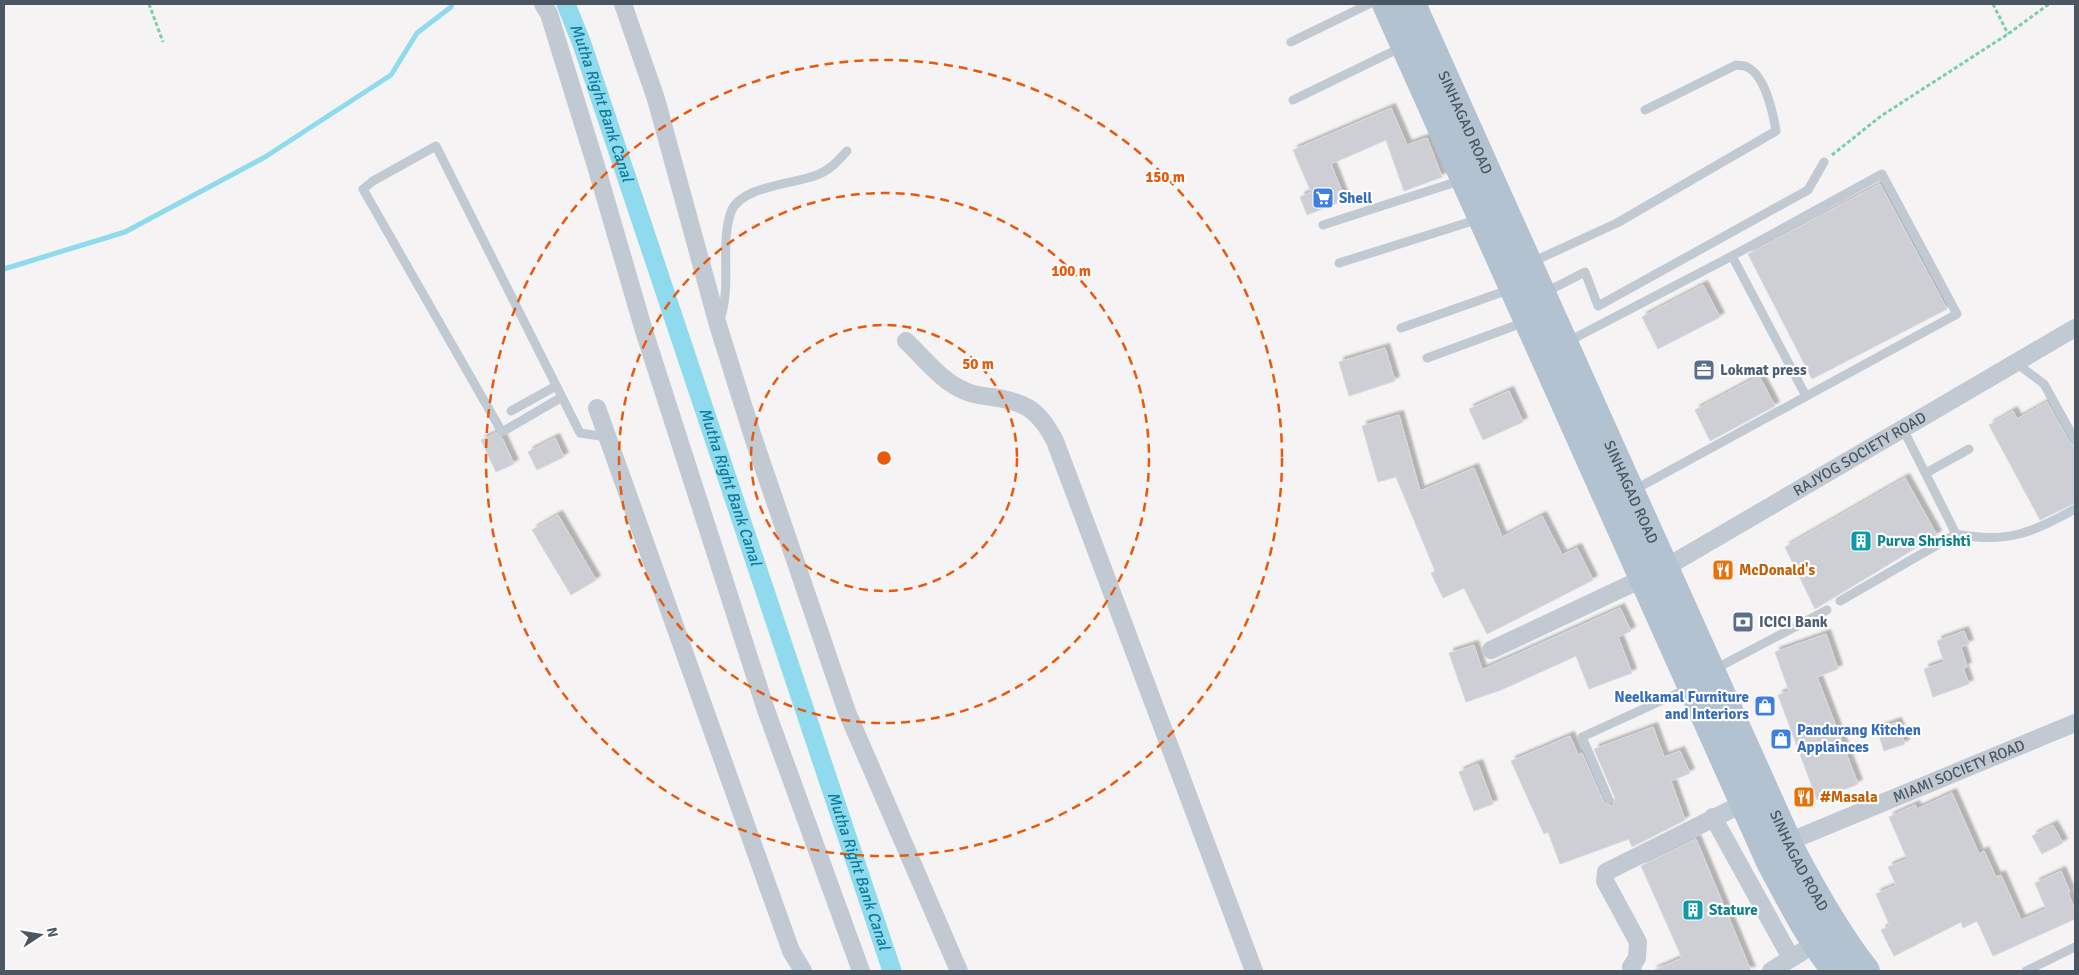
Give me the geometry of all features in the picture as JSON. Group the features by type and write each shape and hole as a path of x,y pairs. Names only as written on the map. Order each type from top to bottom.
{"main road":[{"name":"SINHAGAD ROAD","path":"1386,4 1482,218 1526,302 1701,679 1818,900 1845,945 1866,971"},
{"name":"SINHAGAD ROAD","path":"1412,4 1528,264 1526,302 1563,344 1630,493 1653,574"},
{"name":"SINHAGAD ROAD","path":"1701,679 1744,803 1770,862 1816,943 1836,971"}],"street":[{"path":"543,4 549,14 644,330 766,710 861,971"},
{"path":"623,4 656,98 718,325 753,437 847,712 959,971"},
{"name":"RAJYOG SOCIETY ROAD","path":"1490,650 1653,574 2075,328"},
{"path":"906,341 952,384 966,392 1021,403 1036,412 1047,426 1055,441 1254,971"},
{"path":"597,408 791,951 802,971"},
{"name":"MIAMI SOCIETY ROAD","path":"1788,842 2075,723"},
{"path":"1633,971 1632,967 1638,958 1638,942 1605,881 1606,872 1744,803"},
{"path":"1713,817 1791,958"},
{"path":"1771,971 1816,943"}],"lane":[{"path":"1291,42 1369,4"},
{"path":"1293,100 1405,46"},
{"path":"1528,264 1617,224 1776,131 1770,102 1758,78 1748,67 1736,65 1645,110"},
{"path":"562,397 502,432 363,189 373,181 436,146 580,432 607,437"},
{"path":"718,325 726,304 727,232 732,210 738,201 759,191 817,175 835,164 847,151"},
{"path":"1427,358 1526,302 1585,272 1598,306 1808,190 1824,162"},
{"path":"1563,344 1732,256 1882,174 1957,314 1630,493"},
{"path":"1323,225 1464,179"},
{"path":"1339,263 1482,218"},
{"path":"1732,256 1806,396"},
{"path":"1402,328 1526,302"},
{"path":"2016,362 2044,384 2075,440"},
{"path":"511,411 556,386"},
{"path":"1903,429 1956,534"},
{"path":"1926,473 1969,449"},
{"path":"1840,601 1956,534 1984,539 2006,538 2039,529 2075,509"},
{"path":"1609,800 1582,737 1701,679 1827,610"},
{"path":"2026,971 2075,947"}],"path":[{"path":"149,4 163,42"},
{"path":"1993,4 2008,34"},
{"path":"1824,162 1881,116 2008,34 2049,4"}],"building":[{"path":"1391,108 1407,145 1427,138 1442,177 1404,191 1386,140 1331,164 1345,200 1307,215 1300,197 1311,192 1293,150"},
{"path":"1880,184 1947,309 1812,379 1748,254"},
{"path":"1703,285 1720,317 1658,349 1642,317"},
{"path":"1385,348 1395,381 1349,396 1339,362"},
{"path":"1759,376 1775,406 1710,441 1695,410"},
{"path":"1509,391 1523,422 1483,440 1469,409"},
{"path":"2047,402 2070,443 2075,446 2075,503 2040,520 1989,425 2013,411 2017,419"},
{"path":"1399,415 1420,491 1474,468 1502,537 1542,516 1562,555 1577,548 1593,580 1487,634 1464,588 1443,598 1431,573 1435,571 1396,477 1378,482 1362,426"},
{"path":"496,433 502,438 514,464 496,472 481,440"},
{"path":"555,438 564,457 537,470 528,452"},
{"name":"Purva Shrishti","path":"1905,478 1937,535 1815,609 1785,547"},
{"path":"558,515 596,580 571,595 532,530"},
{"path":"1620,608 1631,631 1618,637 1632,673 1589,689 1576,656 1501,690 1466,702 1449,653 1474,645 1482,670"},
{"path":"1964,631 1969,644 1961,647 1967,667 1963,668 1969,684 1933,697 1924,669 1944,662 1937,641"},
{"path":"1826,634 1838,669 1817,677 1858,784 1817,800 1778,695 1789,691 1775,652"},
{"path":"1897,722 1905,744 1884,751 1877,729"},
{"path":"1653,727 1664,757 1680,751 1690,773 1671,781 1685,820 1632,847 1629,839 1560,864 1548,832 1544,834 1511,761 1570,736 1578,755 1582,753 1604,803 1611,806 1615,798 1594,749"},
{"path":"1478,764 1493,804 1474,811 1459,772"},
{"path":"1952,793 1979,854 1984,851 1996,877 2001,875 2021,920 2046,909 2035,883 2061,871 2070,892 2068,893 2075,910 2075,919 1993,956 1977,921 1963,928 1961,922 1894,956 1881,930 1890,926 1876,894 1896,885 1888,867 1907,859 1889,817 1915,805 1917,809"},
{"path":"2053,825 2063,843 2042,854 2032,836"},
{"name":"Stature","path":"1696,839 1751,971 1652,971 1682,958 1641,866"}],"waterway":[{"path":"4,269 125,232 265,157 391,75 417,33 451,7 452,4"},
{"name":"Mutha Right Bank Canal","path":"566,4 582,44 892,971"}],"place":[{"name":"Shell","path":"1323,198"},
{"name":"Lokmat press","path":"1704,370"},
{"name":"Purva Shrishti","path":"1861,541"},
{"name":"McDonald's","path":"1723,570"},
{"name":"ICICI Bank","path":"1743,622"},
{"name":"Neelkamal Furniture and Interiors","path":"1765,706"},
{"name":"Pandurang Kitchen Applainces","path":"1781,739"},
{"name":"#Masala","path":"1804,797"},
{"name":"Stature","path":"1693,910"}]}
